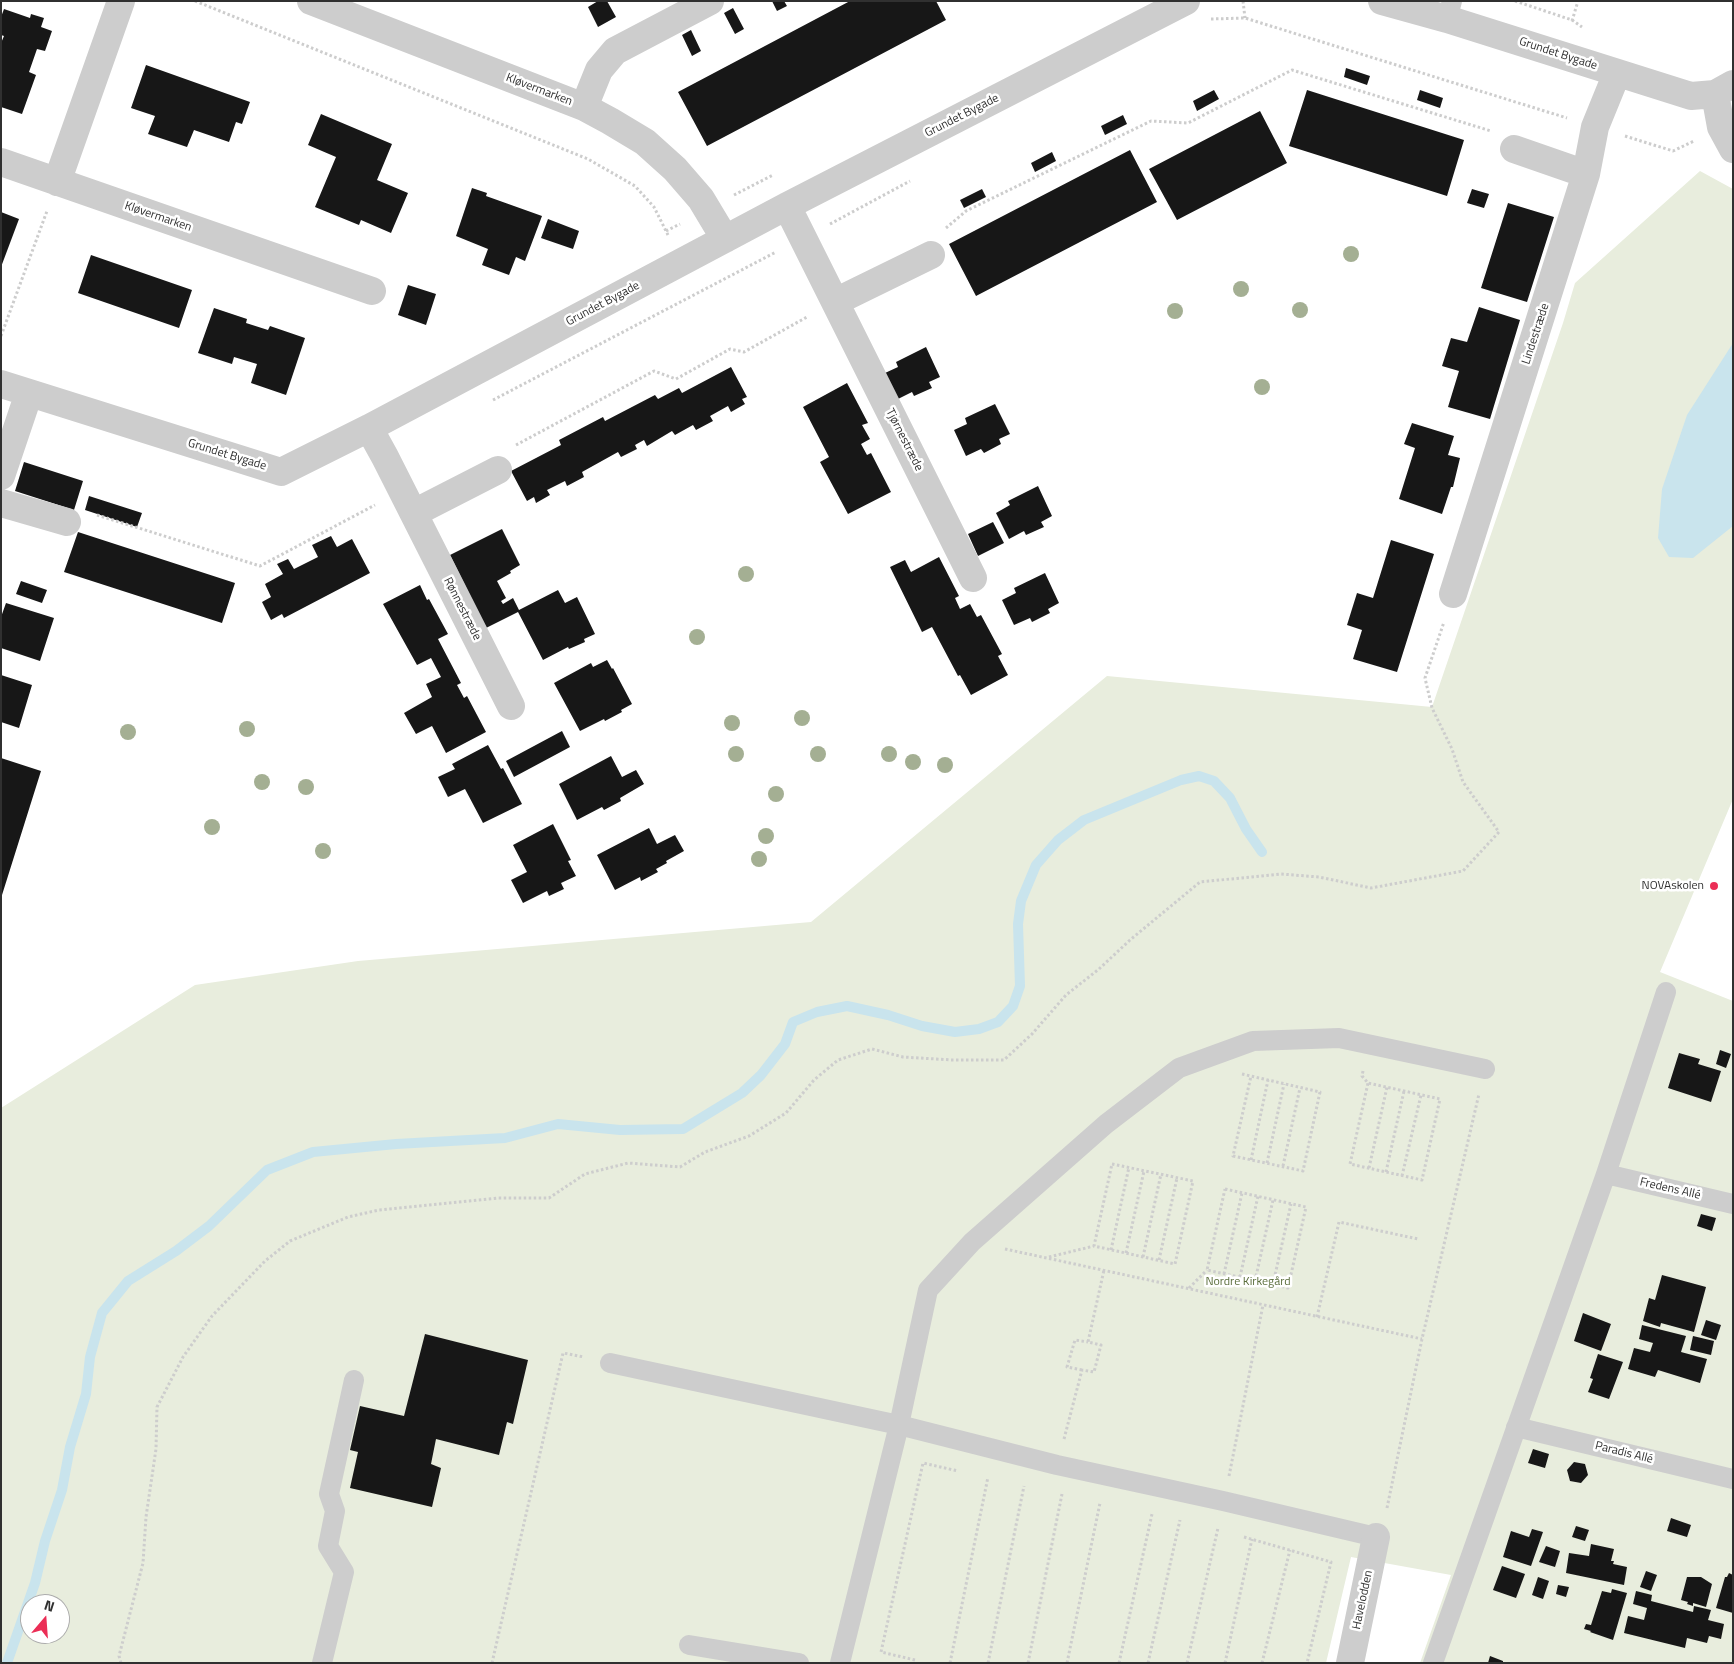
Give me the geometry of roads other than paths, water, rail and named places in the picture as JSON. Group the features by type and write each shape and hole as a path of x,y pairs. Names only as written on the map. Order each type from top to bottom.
{"street":[{"path":"57,182 120,1"},
{"name":"Kløvermarken","path":"311,1 584,107 644,142 675,169 701,199 725,239"},
{"path":"584,107 599,70 615,51 710,1"},
{"name":"Grundet Bygade","path":"1,384 281,472 369,428 787,206 1186,1"},
{"name":"Grundet Bygade","path":"1382,1 1450,10 1617,73 1691,96 1724,89"},
{"name":"Lindestræde","path":"1453,594 1586,174 1595,127 1617,73"},
{"path":"1724,89 1727,138"},
{"path":"1514,149 1586,174"},
{"name":"Kløvermarken","path":"1,162 372,291"},
{"name":"Tjørnestræde","path":"787,206 973,578"},
{"path":"835,302 931,255"},
{"path":"1,476 29,393"},
{"name":"Rønnestræde","path":"369,428 511,706"},
{"path":"408,502 498,470"},
{"path":"1,503 67,522"},
{"name":"Havelodden","path":"1350,1663 1376,1536"}],"lane":[{"path":"1433,1663 1606,1174 1666,992"},
{"path":"840,1663 899,1426 928,1290 972,1242 1106,1124 1179,1068 1253,1041 1339,1038 1485,1069"},
{"name":"Fredens Allé","path":"1606,1174 1733,1204"},
{"path":"610,1363 899,1426 1057,1465 1376,1536"},
{"path":"322,1663 344,1572 328,1546 335,1511 329,1494 354,1380"},
{"name":"Paradis Allé","path":"1516,1427 1733,1479"},
{"path":"689,1645 799,1663"}],"water":[{"path":"1733,343 1733,526 1693,558 1669,557 1658,538 1662,489 1687,415"}],"waterway":[{"path":"7,1663 35,1583 45,1541 62,1490 70,1447 86,1394 90,1357 102,1313 128,1281 176,1251 209,1226 267,1170 313,1152 396,1144 505,1138 558,1124 620,1130 683,1129 742,1093 761,1075 785,1044 793,1022 817,1012 847,1006 888,1015 922,1026 955,1032 979,1029 998,1022 1013,1006 1020,986 1018,924 1021,901 1036,865 1058,840 1084,820 1181,780 1199,776 1214,781 1230,798 1246,829 1262,852"}],"place":[{"name":"NOVAskolen","path":"1714,886"}],"park label":[{"name":"Nordre Kirkegård","path":"1248,1282"}]}
